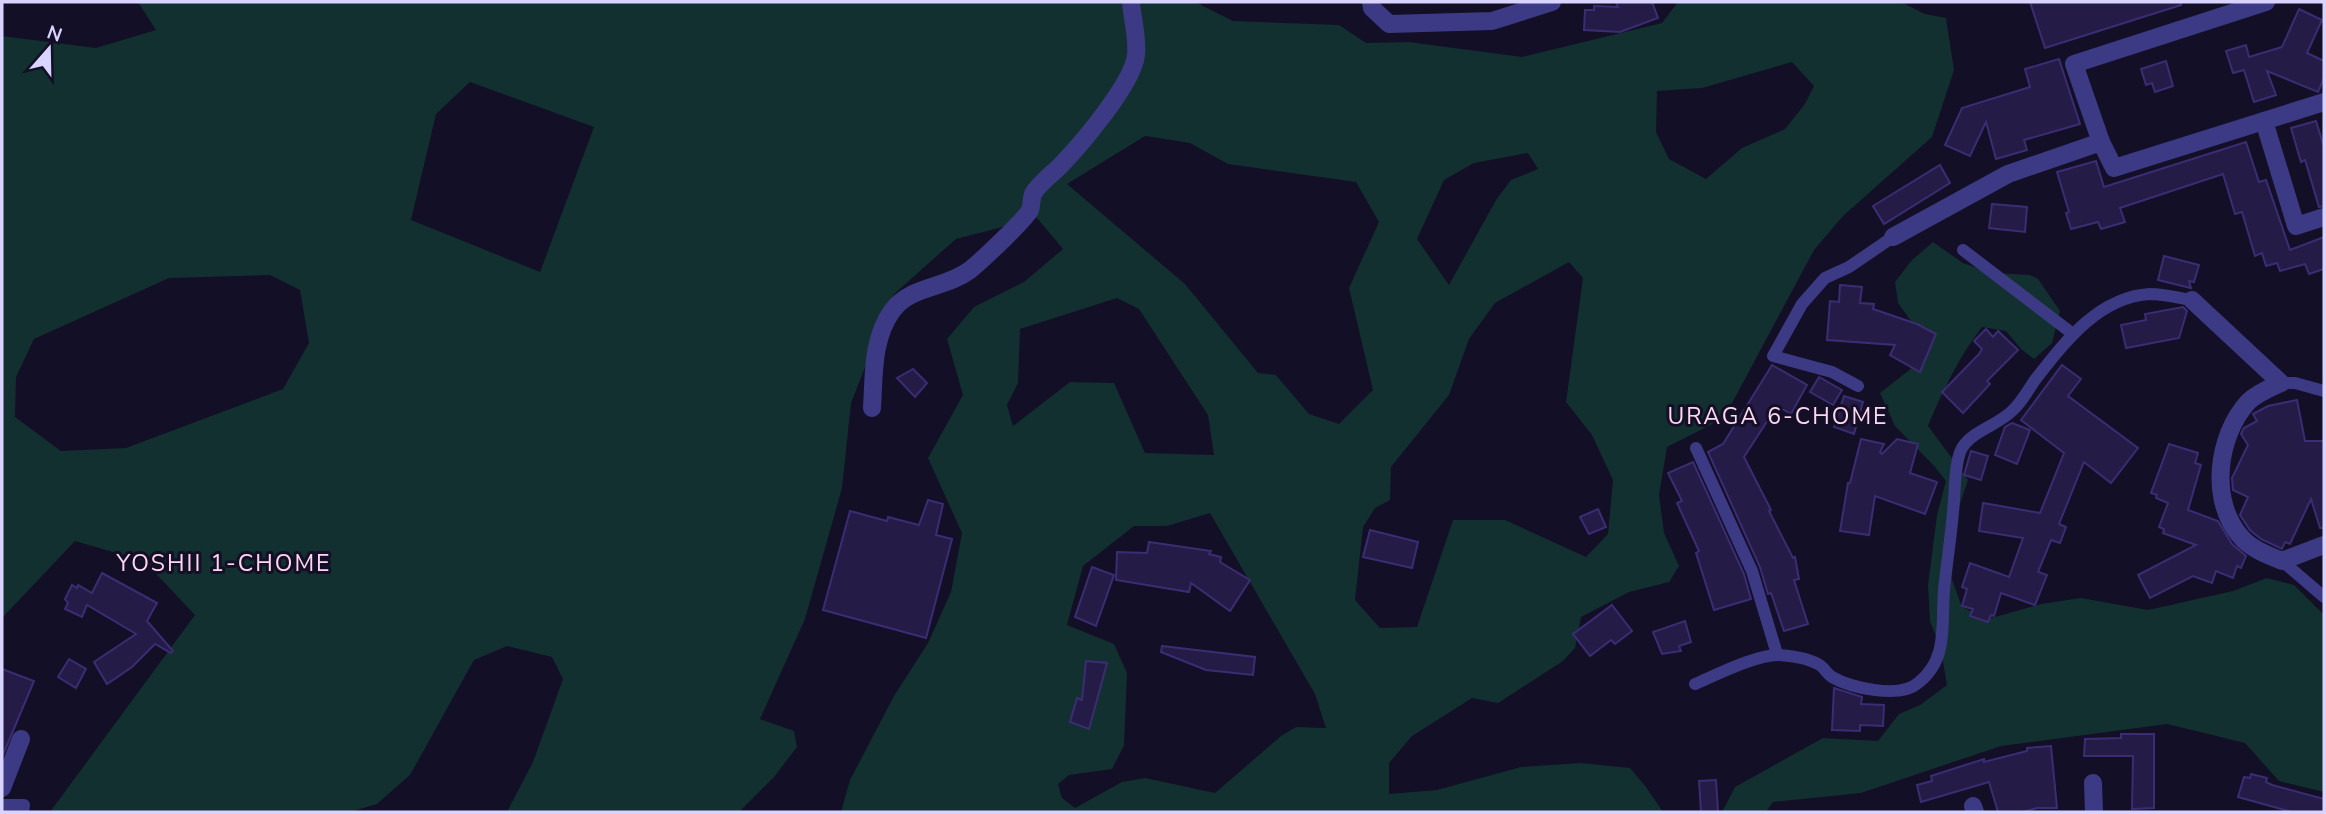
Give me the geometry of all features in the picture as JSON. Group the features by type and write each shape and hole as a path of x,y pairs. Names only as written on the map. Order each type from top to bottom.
{"street":[{"path":"872,408 875,351 880,332 891,312 917,290 942,286 970,270 1006,235 1030,209 1033,195 1082,143 1123,86 1136,55 1130,2"},
{"path":"1370,2 1389,24 1492,21 1552,2"},
{"path":"2266,2 2074,64 2101,142 2114,168 2324,102"},
{"path":"2264,121 2296,226 2324,217"},
{"path":"1893,237 2008,174 2101,142"},
{"path":"2192,300 2281,383 2249,401 2228,437 2221,474 2222,495 2232,525 2253,548 2282,561 2324,545"},
{"path":"2,788 21,739"},
{"path":"2094,783 2094,812"}],"lane":[{"path":"1858,386 1832,372 1773,356 1802,304 1825,278 1849,267 1893,237"},
{"path":"1963,250 2073,334"},
{"path":"1695,684 1740,665 1777,654 1800,658 1820,666 1829,676 1842,681 1883,691 1899,691 1916,686 1936,663 1944,635 1944,593 1952,536 1956,474 1962,448 1981,431 2013,411 2073,334 2109,306 2130,297 2152,294 2192,300"},
{"path":"2281,383 2295,383 2324,391"},
{"path":"1696,448 1752,571 1777,654"},
{"path":"2282,561 2324,597"},
{"path":"2,805 24,805 23,812"}],"green space":[{"path":"138,2 1195,2 1233,21 1339,25 1366,43 1409,42 1522,57 1662,23 1678,2 1901,2 1925,14 1946,18 1954,70 1932,137 1843,216 1814,250 1724,418 1667,447 1659,495 1664,533 1679,566 1669,582 1629,592 1581,617 1575,648 1563,661 1498,703 1472,698 1412,736 1389,763 1389,794 1437,790 1521,767 1581,763 1630,768 1663,812 841,812 850,780 894,696 928,643 951,592 962,533 928,458 963,395 947,339 974,307 1024,282 1063,249 1037,218 956,239 894,294 851,403 842,488 805,619 760,719 794,731 797,747 774,777 739,812 507,812 533,762 563,679 552,657 507,646 474,660 410,775 377,804 350,812 50,812 195,615 144,561 75,541 2,618 2,36 96,48 156,30","holes":["1792,62 1814,86 1805,104 1785,129 1742,148 1706,179 1669,159 1656,132 1657,91 1702,88","470,82 594,127 540,272 411,220 436,114","1145,136 1190,143 1228,164 1356,182 1379,222 1349,288 1373,390 1339,424 1309,414 1276,375 1258,373 1185,284 1067,184","1528,153 1538,169 1511,180 1496,200 1449,285 1417,239 1444,180 1474,163","1569,262 1583,278 1566,402 1592,435 1613,480 1608,534 1586,557 1505,520 1453,520 1417,627 1380,628 1355,600 1363,527 1375,508 1390,500 1391,467 1449,395 1469,339 1495,303","270,275 300,290 309,343 283,389 126,448 61,451 15,417 16,377 34,339 169,278","1117,298 1139,309 1208,415 1214,455 1145,453 1114,383 1070,382 1013,426 1007,405 1018,383 1020,329","1210,513 1315,694 1326,728 1296,727 1281,736 1215,793 1145,778 1122,782 1075,808 1062,798 1058,784 1069,775 1112,769 1124,745 1127,673 1114,644 1067,625 1083,566 1134,526 1167,526"]},
{"path":"1933,242 1963,263 1992,273 2030,275 2038,279 2060,311 2052,343 2034,359 2021,349 2006,331 1982,327 1952,375 1928,426 1968,480 1943,555 1962,607 1988,619 2041,604 2081,598 2148,610 2233,591 2267,578 2294,585 2324,615 2324,792 2279,781 2245,743 2167,724 2001,746 1861,793 1773,802 1766,812 1722,812 1735,787 1823,738 1878,741 1899,714 1920,705 1947,685 1941,650 1930,621 1928,585 1937,515 1946,481 1895,426 1880,393 1927,356 1924,339 1898,303 1895,282 1912,260"}],"building":[{"path":"1616,2 1652,2 1658,18 1620,32 1584,30 1585,10 1594,10 1594,6 1618,7"},
{"path":"2030,2 2180,2 2181,5 2045,48"},
{"path":"2299,9 2322,20 2307,53 2324,61 2324,78 2318,92 2267,71 2276,95 2254,102 2244,70 2233,73 2226,51 2246,45 2249,57 2282,47"},
{"path":"2059,59 2080,124 2024,140 2027,150 1996,159 1986,122 1970,156 1945,145 1962,108 2030,87 2025,69"},
{"path":"2166,61 2173,86 2155,92 2152,83 2146,85 2141,69"},
{"path":"2316,121 2324,147 2324,206 2319,207 2305,160 2301,162 2291,128"},
{"path":"2246,142 2259,182 2266,180 2290,250 2324,237 2324,269 2309,274 2305,264 2280,271 2277,263 2266,266 2262,253 2255,256 2242,212 2235,214 2223,174 2120,208 2125,222 2101,229 2098,222 2071,229 2066,213 2069,212 2057,172 2096,161 2104,187"},
{"path":"1940,165 1950,183 1884,224 1873,206"},
{"path":"1992,204 2027,207 2025,232 1989,228"},
{"path":"2164,256 2199,265 2194,282 2189,281 2191,288 2158,280"},
{"path":"1840,285 1862,287 1860,303 1874,304 1873,309 1917,324 1936,334 1920,372 1890,355 1895,345 1827,340 1830,301 1839,302"},
{"path":"2183,307 2187,311 2179,338 2126,348 2121,325 2146,320 2145,314"},
{"path":"1986,329 1993,337 1998,331 2018,350 1987,381 1990,384 1963,413 1942,392 1979,354 1982,349 1974,341"},
{"path":"1772,365 1807,385 1791,414 1777,406 1744,457 1771,510 1769,511 1793,558 1795,557 1799,579 1794,580 1808,624 1784,631 1760,567 1708,452 1723,444"},
{"path":"2062,365 2081,379 2068,396 2138,448 2111,483 2084,462 2059,524 2066,527 2060,543 2051,540 2038,572 2047,575 2035,605 2001,593 1994,616 1991,615 1988,622 1970,616 1973,609 1962,606 1967,589 1962,587 1970,563 2009,577 2023,538 1979,531 1983,503 2040,513 2064,453 2021,420"},
{"path":"913,369 927,383 915,397 897,378"},
{"path":"1819,377 1842,390 1833,405 1810,392"},
{"path":"1844,396 1863,402 1854,434 1834,427"},
{"path":"2297,400 2305,441 2324,441 2324,528 2320,528 2311,499 2290,544 2285,542 2282,549 2261,539 2250,530 2240,515 2248,497 2233,490 2232,478 2248,445 2241,434 2244,428 2257,421 2253,414 2268,406"},
{"path":"2012,423 2030,430 2017,464 1995,455 2005,427"},
{"path":"1861,439 1884,444 1880,452 1882,454 1897,439 1918,444 1910,473 1937,482 1925,514 1875,496 1869,535 1840,531 1848,483"},
{"path":"2169,444 2198,453 2195,463 2201,465 2188,510 2218,521 2232,544 2246,556 2241,568 2237,566 2233,578 2216,571 2212,583 2193,576 2150,598 2138,575 2196,545 2163,533 2164,529 2159,527 2168,503 2151,493"},
{"path":"1971,451 1988,456 1981,480 1964,475"},
{"path":"1693,462 1744,574 1751,599 1714,610 1696,553 1699,551 1677,503 1682,501 1668,473"},
{"path":"928,500 943,504 936,535 952,539 926,638 823,610 850,511 887,521 888,517 919,525"},
{"path":"1598,509 1606,527 1589,534 1580,517"},
{"path":"1370,530 1418,542 1412,568 1363,557"},
{"path":"1149,542 1211,551 1209,554 1221,557 1220,562 1250,580 1230,611 1191,583 1189,592 1116,580 1117,552 1147,553"},
{"path":"1092,567 1114,575 1096,626 1075,617"},
{"path":"102,573 157,603 147,621 173,651 171,653 155,644 132,667 107,684 94,662 136,634 87,605 82,617 65,609 68,603 65,599 72,585 77,588 78,585 92,593"},
{"path":"1612,605 1632,631 1615,644 1611,640 1590,656 1573,634"},
{"path":"1685,621 1691,642 1679,646 1681,651 1662,654 1653,632"},
{"path":"1162,646 1255,657 1253,675 1206,670 1161,652"},
{"path":"69,659 86,669 76,688 58,677"},
{"path":"1086,661 1107,663 1089,729 1070,722 1077,698 1082,700"},
{"path":"2,669 34,681 2,757"},
{"path":"1834,688 1862,697 1861,704 1884,705 1883,726 1860,725 1860,731 1832,730"},
{"path":"2121,734 2154,734 2154,808 2132,809 2133,756 2084,756 2085,739 2121,738"},
{"path":"2051,746 2057,808 1998,812 1989,782 1921,802 1917,785 1932,781 1931,776 1984,759 1984,762 2027,751 2027,748"},
{"path":"2251,774 2267,778 2266,782 2272,785 2324,799 2324,812 2292,812 2238,797 2244,777 2250,778"},
{"path":"1716,780 1718,812 1701,812 1699,781"}],"district":[{"name":"URAGA 6-CHOME","path":"1778,416"},
{"name":"YOSHII 1-CHOME","path":"224,563"}]}
